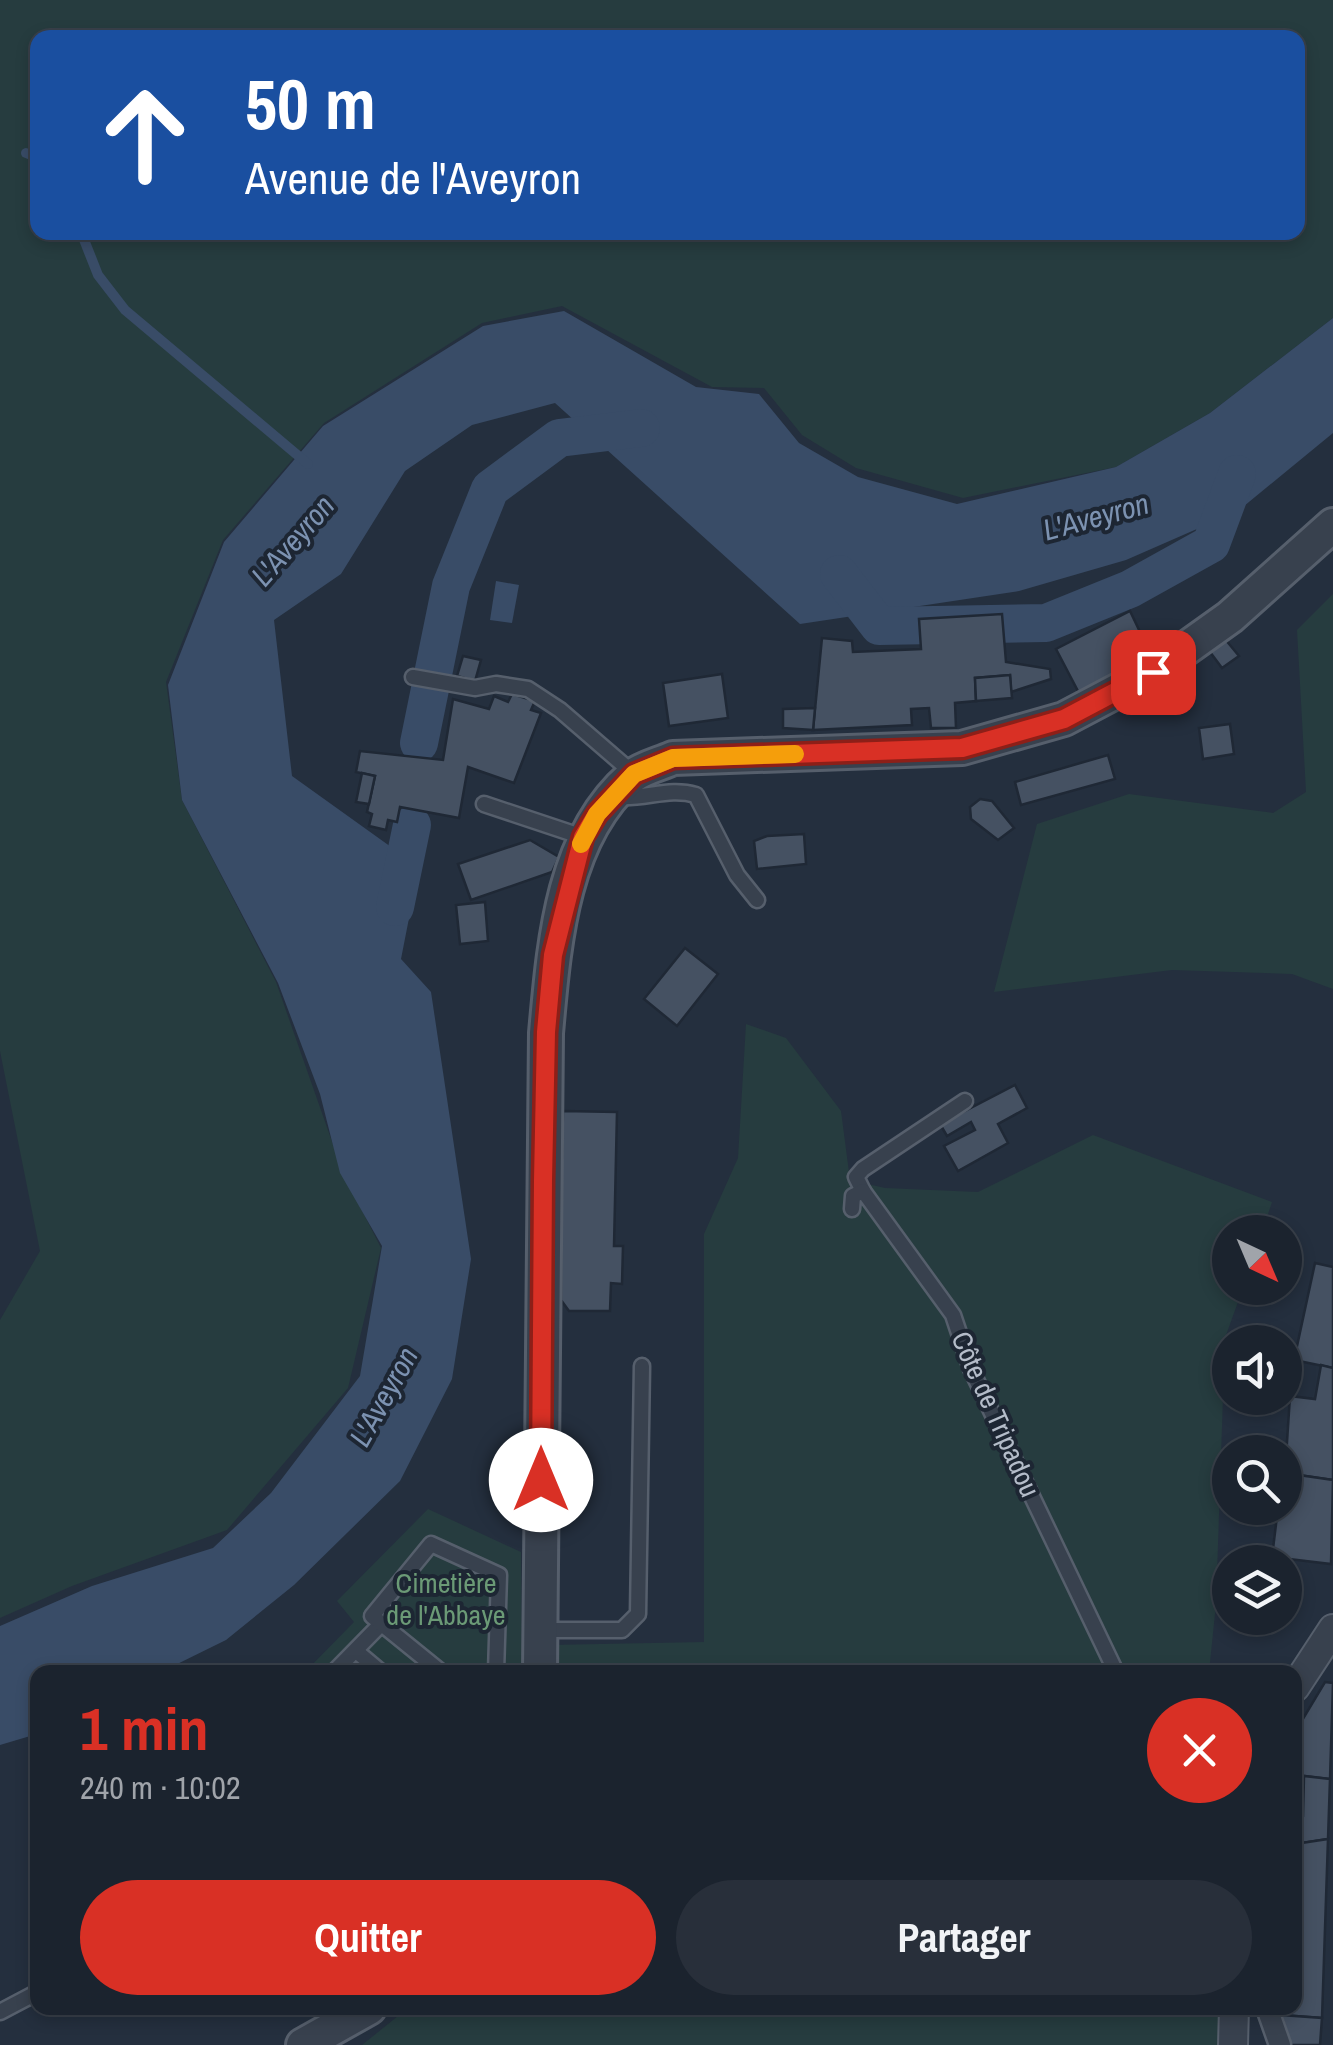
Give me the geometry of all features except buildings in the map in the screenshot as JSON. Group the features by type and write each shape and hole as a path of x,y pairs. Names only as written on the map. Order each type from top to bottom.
{"street":[{"path":"540,1665 546,1032 553,955 583,837 623,786 673,758 962,748 1064,719 1153,672 1230,616 1333,525"},
{"path":"1302,1677 1332,1632"},
{"path":"303,2045 357,2015"},
{"path":"1234,2015 1234,2045"},
{"path":"1269,2015 1280,2045"}],"lane":[{"path":"413,677 475,688 496,684 528,689 560,710 637,798 676,789 696,795 736,875 757,900"},
{"path":"484,804 583,837"},
{"path":"852,1209 854,1196 863,1191 856,1177 863,1169 965,1101"},
{"name":"Côte de Tripadou","path":"863,1191 952,1315 971,1369 1113,1665"},
{"path":"541,1630 622,1630 638,1614 642,1366"},
{"path":"432,1665 372,1616 431,1544 498,1575 496,1665"},
{"path":"342,1665 381,1624"},
{"path":"356,1650 373,1665"},
{"path":"0,2012 30,1996"}],"green space":[{"path":"0,0 1333,0 1333,318 1210,413 1116,467 963,498 856,468 802,435 764,388 712,387 562,306 482,323 324,423 223,540 166,682 182,800 276,982 343,1173 381,1248 348,1388 227,1530 72,1586 0,1618 0,1320 40,1251 0,1051"},
{"path":"1333,594 1333,989 1292,974 1172,970 994,992 1037,824 1129,794 1273,813 1306,792 1297,630"},
{"path":"746,1024 786,1038 841,1111 850,1180 885,1188 978,1192 1093,1135 1272,1202 1268,1215 1212,1215 1212,1305 1237,1305 1230,1325 1212,1325 1212,1415 1222,1415 1222,1435 1212,1435 1212,1525 1219,1525 1218,1545 1212,1545 1210,1665 545,1665 549,1645 704,1642 704,1234 738,1158"},
{"name":"Cimetière de l'Abbaye","path":"428,1509 521,1552 522,1665 312,1665 354,1622 337,1601"},
{"path":"399,2015 1220,2015 1219,2045 362,2045"}],"water":[{"name":"L'Aveyron","path":"564,311 696,387 759,394 799,443 858,477 957,504 1116,467 1210,413 1333,318 1333,433 1238,511 1126,560 1019,591 800,624 555,403 472,425 405,471 341,574 274,620 292,776 419,867 401,959 431,992 471,1259 452,1379 400,1481 294,1585 226,1640 175,1665 30,1665 30,1736 0,1745 0,1626 92,1586 213,1548 271,1493 360,1376 382,1246 340,1173 320,1094 278,983 182,800 168,685 224,542 323,426 483,326"},
{"path":"496,581 519,585 512,623 490,620"}],"waterway":[{"path":"26,153 30,155"},
{"path":"84,240 98,275 125,310 308,464"},
{"path":"419,743 451,586 490,489 559,438 641,428"},
{"path":"839,574 879,626 1046,623 1130,589 1211,544 1237,474"},
{"path":"395,907 412,825"}],"slow traffic":[{"path":"581,844 597,814 634,774 673,758 795,754"}],"route":[{"path":"541,1480 546,1032 553,955 583,837 597,814 634,774 673,758 962,748 1064,719 1153,672"}]}
